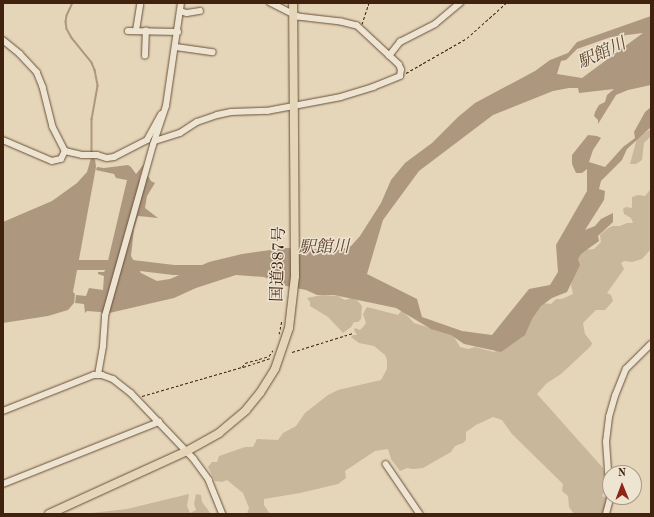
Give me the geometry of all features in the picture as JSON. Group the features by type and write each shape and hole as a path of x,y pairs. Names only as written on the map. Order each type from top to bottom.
{"highway":[{"name":"国道387号","path":"49,514 212,438 234,421 253,402 275,369 284,349 290,328 294,297 293,3"}],"street":[{"path":"98,375 103,346 104,316 154,143 167,104 181,3"},
{"path":"154,143 169,138 197,122 217,115 231,112 267,111 294,107 351,94 400,76 401,68 359,27 341,22 302,18 270,3"},
{"path":"389,56 400,42 435,24 460,3"},
{"path":"136,31 140,5"},
{"path":"180,11 188,13 200,11"},
{"path":"128,31 178,32"},
{"path":"145,56 146,31"},
{"path":"3,40 20,54 37,72 43,87 52,128 66,151 82,155 97,155 107,158 114,157 147,140 167,104"},
{"path":"176,47 213,52"},
{"path":"3,140 52,161 61,159 66,151"},
{"path":"606,514 610,499 606,442 609,417 615,396 626,369 651,344"},
{"path":"3,411 98,375 117,381 136,398 187,450 209,480 223,514"},
{"path":"3,484 160,422"},
{"path":"386,464 420,514"}],"path":[{"path":"359,27 362,25 369,3"},
{"path":"400,76 424,64 467,38 506,3"},
{"path":"278,338 283,319"},
{"path":"292,352 353,333"},
{"path":"242,367 245,363 269,356 274,350"},
{"path":"136,398 270,358"}],"shaded area":[{"path":"651,16 651,85 628,90 616,95 598,124 598,120 594,116 595,112 599,105 605,102 607,95 614,89 579,93 578,88 553,91 493,115 419,171 383,220 367,274 417,299 422,317 462,331 492,335 529,289 550,285 558,272 556,245 587,191 587,169 582,173 576,173 572,164 572,155 588,135 597,136 601,138 593,150 589,162 605,167 623,147 635,138 634,132 645,112 651,107 651,127 627,149 622,160 601,181 599,189 605,191 604,200 585,230 595,226 601,219 613,213 613,222 598,236 599,241 581,254 578,259 580,265 567,292 552,298 541,306 532,319 525,335 501,352 464,344 451,335 431,329 396,308 334,295 317,295 306,290 281,285 264,277 236,275 196,288 174,298 105,314 87,311 85,313 84,304 75,303 76,295 86,296 89,288 103,290 104,276 98,274 98,272 104,272 106,269 127,180 116,178 114,174 96,170 97,167 104,168 128,165 136,174 144,164 139,180 148,176 151,181 155,183 147,196 145,208 158,218 138,216 134,229 131,256 141,273 157,281 170,279 209,262 242,254 285,248 339,250 351,246 360,236 381,203 391,180 405,163 432,143 458,117 475,103 535,71 550,60 568,53 577,42","holes":["643,33 582,78 557,74 561,61 566,60 577,49 611,37"]},
{"path":"651,129 651,136 644,143 642,160 636,164 630,164 637,138"},
{"path":"91,158 95,159 96,167 73,292 75,294 74,303 68,310 48,316 3,323 3,222 52,201 77,183 87,172"},
{"path":"651,190 651,249 642,259 632,262 624,261 621,263 624,269 607,293 611,295 613,301 605,310 596,310 583,323 585,334 592,343 591,346 561,374 547,383 537,394 602,467 602,505 606,505 603,514 574,514 569,507 568,496 562,491 563,484 512,434 502,420 493,417 476,425 466,432 466,440 463,443 455,446 451,452 423,468 407,468 400,471 391,459 388,449 375,451 345,471 346,478 338,484 300,493 264,499 264,505 270,514 247,514 249,508 243,493 227,480 222,482 215,481 208,467 212,462 217,462 219,456 245,447 253,447 257,439 278,440 283,433 296,426 305,413 328,395 338,390 381,380 387,369 387,360 385,355 374,346 359,343 351,337 353,335 357,335 354,330 355,328 360,330 366,323 363,314 367,307 398,315 402,310 414,323 453,335 460,347 468,349 475,347 494,352 504,347 542,303 551,304 556,299 562,299 573,294 571,285 574,273 574,260 583,250 594,249 601,242 600,235 607,229 612,226 633,223 631,218 624,214 623,209 626,207 632,208 632,197 638,195 645,196"},
{"path":"322,295 338,296 345,300 351,298 357,300 362,306 361,319 358,322 354,322 351,327 343,333 328,317 310,306 310,302 307,298"},
{"path":"189,494 187,506 190,513 196,510 194,504 196,494 201,495 202,502 211,514 83,514 127,509"}],"waterway":[{"path":"73,3 67,16 67,29 72,38 92,63 98,86 92,119 92,154"},
{"name":"駅館川","path":"66,265 132,265 174,270 202,270"}]}
